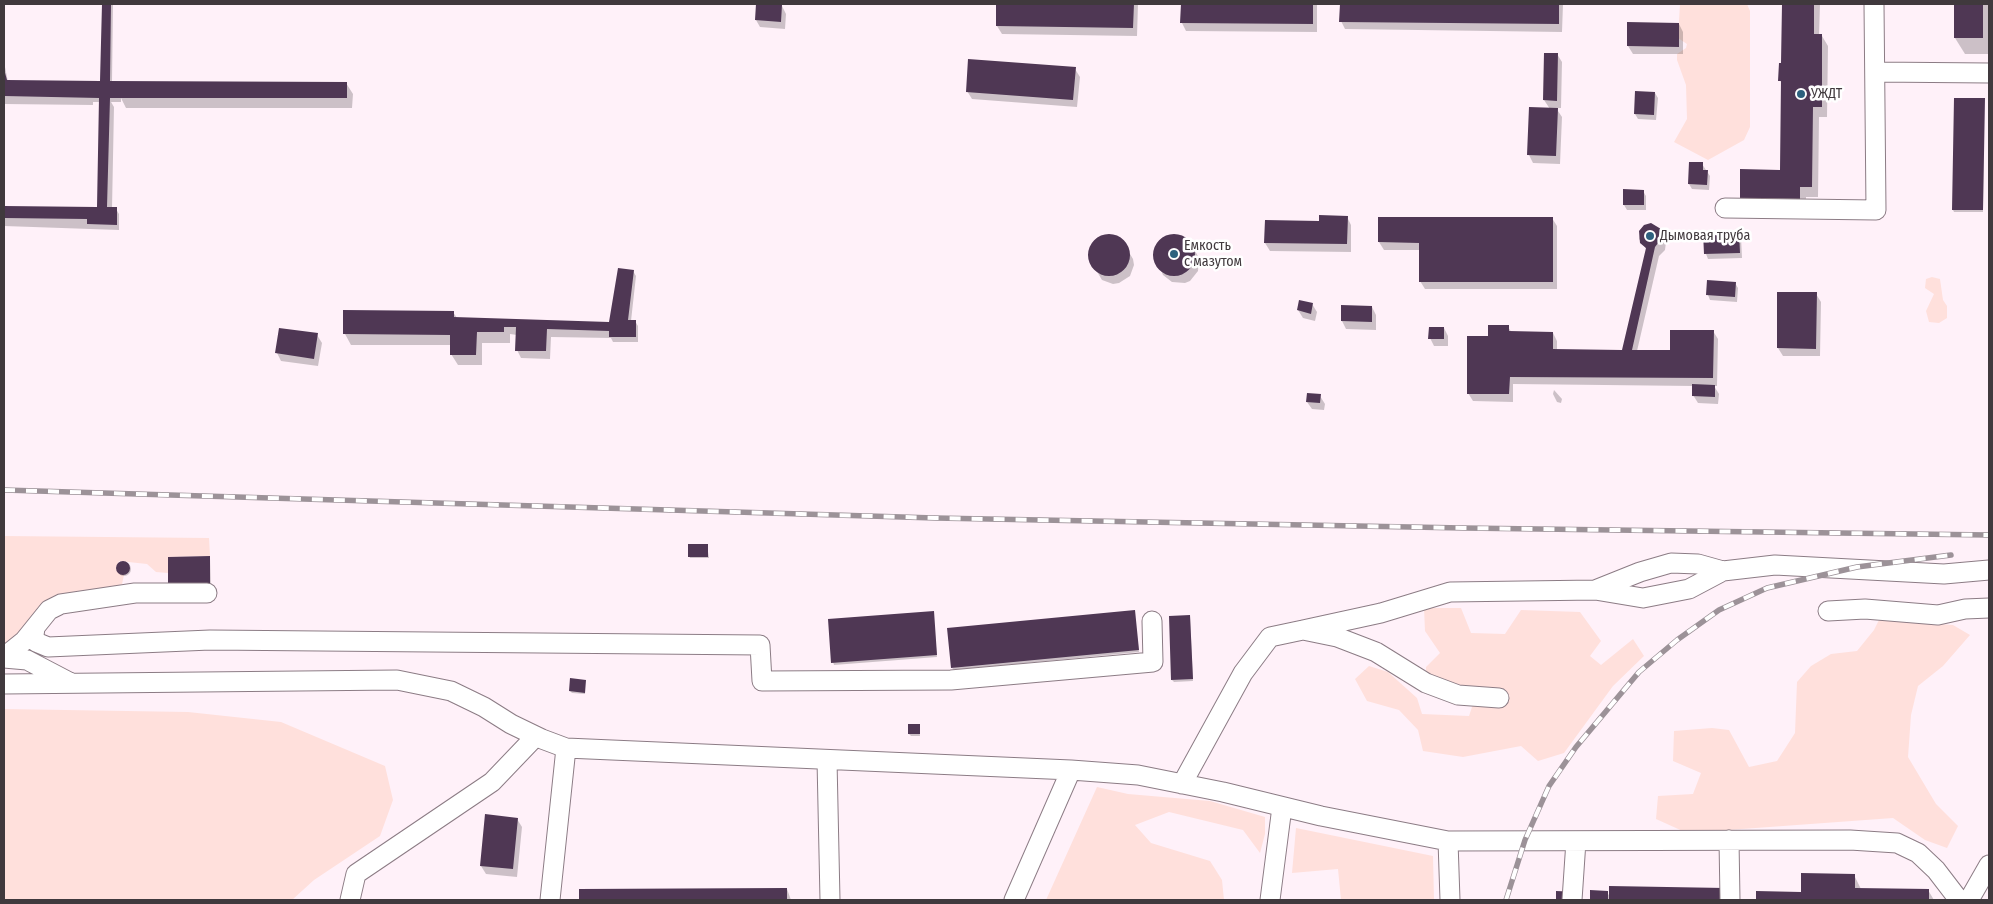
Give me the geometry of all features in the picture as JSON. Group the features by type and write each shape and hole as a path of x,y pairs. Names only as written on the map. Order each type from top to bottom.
{"street":[{"path":"1725,208 1876,210 1874,4"},
{"path":"1875,72 1989,73"},
{"path":"1595,590 1640,572 1671,563 1698,564 1723,571"},
{"path":"1182,784 1243,673 1270,637 1381,612 1450,592 1595,590 1643,598 1689,589 1723,571 1775,565 1944,574 1989,570"},
{"path":"4,658 24,641 49,610 61,604 135,593 207,593"},
{"path":"1828,611 1864,609 1938,615 1964,609 1989,608"},
{"path":"36,628 34,635 36,642 48,647 210,640 760,645 762,682 951,680 1153,662 1152,621"},
{"path":"1303,630 1337,637 1376,652 1426,683 1458,695 1499,698"},
{"path":"4,658 27,660 72,683"},
{"path":"4,684 397,680 451,691 536,736 566,748 1071,770 1138,776 1448,841 1729,840 1897,842 1918,853 1936,870 1959,900"},
{"path":"350,900 356,874 492,782 536,736"},
{"path":"550,900 566,748"},
{"path":"827,760 830,900"},
{"path":"1014,900 1071,770"},
{"path":"1270,900 1282,807"},
{"path":"1572,900 1576,840"},
{"path":"1729,840 1730,900"},
{"path":"1448,841 1450,900"},
{"path":"1969,900 1989,865"}],"shaded area":[{"path":"1680,4 1747,4 1750,11 1750,127 1744,140 1708,160 1674,142 1687,119 1686,85 1677,60 1677,54 1686,48 1687,44 1678,38"},
{"path":"1932,277 1940,279 1943,300 1947,306 1947,318 1939,323 1929,322 1926,311 1934,294 1925,288 1926,279"},
{"path":"4,536 209,538 210,556 168,557 168,573 156,572 147,564 119,561 116,569 124,575 122,584 102,590 32,621 4,648"},
{"path":"1424,608 1461,608 1471,633 1505,634 1521,610 1580,612 1601,641 1590,656 1601,665 1633,639 1644,656 1613,686 1564,753 1538,761 1521,746 1463,757 1423,751 1418,730 1399,710 1367,701 1355,679 1369,666 1388,672 1417,698 1422,714 1469,716 1473,704 1426,692 1426,667 1440,653 1425,631"},
{"path":"1884,610 1910,622 1953,625 1970,635 1943,666 1918,686 1911,715 1908,757 1936,804 1958,826 1947,848 1925,840 1893,818 1687,833 1656,819 1658,796 1693,794 1701,773 1673,761 1674,731 1712,728 1729,730 1749,767 1777,761 1795,733 1797,682 1811,666 1831,654 1857,651 1874,630"},
{"path":"4,709 188,712 281,722 385,766 393,800 380,836 314,880 292,900 4,900"},
{"path":"1097,787 1128,794 1210,801 1265,817 1265,834 1260,853 1243,830 1169,812 1135,825 1151,843 1210,861 1222,880 1224,900 1046,900"},
{"path":"1296,828 1433,856 1434,900 1341,900 1338,869 1292,873"}],"building":[{"path":"102,4 111,4 110,81 347,82 347,98 110,98 107,207 117,207 117,225 87,224 87,219 4,218 4,206 97,207 99,98 4,96 4,69 7,80 100,81"},
{"path":"756,4 782,5 781,22 755,20"},
{"path":"996,4 1134,4 1133,28 996,26"},
{"path":"1181,4 1313,4 1313,24 1180,23"},
{"path":"1340,4 1559,4 1559,24 1339,22"},
{"name":"УЖДТ","path":"1782,4 1814,4 1814,34 1822,34 1822,107 1813,107 1812,187 1800,187 1800,199 1740,198 1740,169 1780,170 1781,81 1778,81 1779,63 1781,63"},
{"path":"1954,4 1983,4 1983,38 1954,38"},
{"path":"1627,22 1679,23 1679,47 1627,46"},
{"path":"1544,53 1558,53 1557,101 1543,100"},
{"path":"968,59 1076,67 1073,100 966,92"},
{"path":"1635,91 1655,92 1654,115 1634,114"},
{"path":"1954,98 1985,98 1983,210 1952,210"},
{"path":"1529,107 1558,108 1556,156 1527,155"},
{"path":"1689,162 1703,162 1703,170 1708,170 1707,185 1688,184"},
{"path":"1623,189 1644,190 1644,205 1623,205"},
{"path":"1319,215 1348,216 1347,244 1264,243 1265,220 1319,221"},
{"path":"1378,217 1553,217 1553,282 1419,282 1419,243 1378,242"},
{"path":"1651,223 1661,229 1662,238 1655,247 1632,350 1670,350 1670,330 1714,330 1713,378 1510,377 1509,394 1467,394 1467,336 1488,336 1488,325 1509,325 1509,331 1553,332 1553,349 1622,350 1646,248 1640,243 1639,231 1644,225"},
{"path":"1739,231 1740,253 1704,254 1703,232"},
{"path":"1105,234 1113,234 1124,240 1130,255 1124,270 1113,276 1105,276 1094,270 1088,259 1088,251 1094,240"},
{"name":"Емкость с мазутом","path":"1170,234 1178,234 1189,240 1195,255 1189,270 1178,276 1170,276 1159,270 1153,259 1153,251 1159,240"},
{"path":"618,268 634,270 628,320 636,320 636,337 609,337 609,331 547,329 546,351 515,351 516,327 504,327 504,332 477,332 476,355 450,355 450,335 343,334 343,310 454,311 454,317 609,322"},
{"path":"1707,280 1736,282 1735,297 1706,295"},
{"path":"1777,292 1817,292 1816,349 1777,348"},
{"path":"1299,300 1313,303 1311,314 1297,310"},
{"path":"1341,305 1372,306 1372,322 1341,321"},
{"path":"1429,327 1444,327 1444,339 1428,339"},
{"path":"279,328 318,333 314,359 275,353"},
{"path":"1692,384 1715,385 1715,397 1692,396"},
{"path":"1307,393 1321,394 1320,403 1306,402"},
{"path":"688,544 708,544 708,557 688,557"},
{"path":"210,556 210,585 168,586 168,557"},
{"path":"120,561 126,561 130,568 126,575 120,575 116,571 116,565"},
{"path":"1135,610 1139,650 951,668 947,628"},
{"path":"934,611 937,655 831,663 828,619"},
{"path":"1190,615 1193,679 1171,680 1169,616"},
{"path":"570,678 586,680 585,693 569,691"},
{"path":"908,724 920,724 920,734 908,734"},
{"path":"485,814 518,818 513,869 480,866"},
{"path":"1801,873 1855,874 1855,888 1929,889 1929,900 1756,900 1756,891 1801,892"},
{"path":"1609,886 1725,888 1725,900 1609,900"},
{"path":"787,888 787,900 579,900 579,889"},
{"path":"1590,890 1608,891 1608,900 1590,900"},
{"path":"1556,891 1579,892 1579,900 1556,900"}],"railway":[{"path":"4,490 935,518 1989,535"},
{"path":"1506,900 1525,840 1549,786 1576,747 1639,672 1677,640 1719,610 1767,588 1857,567 1951,555"}],"place":[{"name":"УЖДТ","path":"1801,94"},
{"name":"Дымовая труба","path":"1650,236"},
{"name":"Емкость с мазутом","path":"1174,254"}]}
